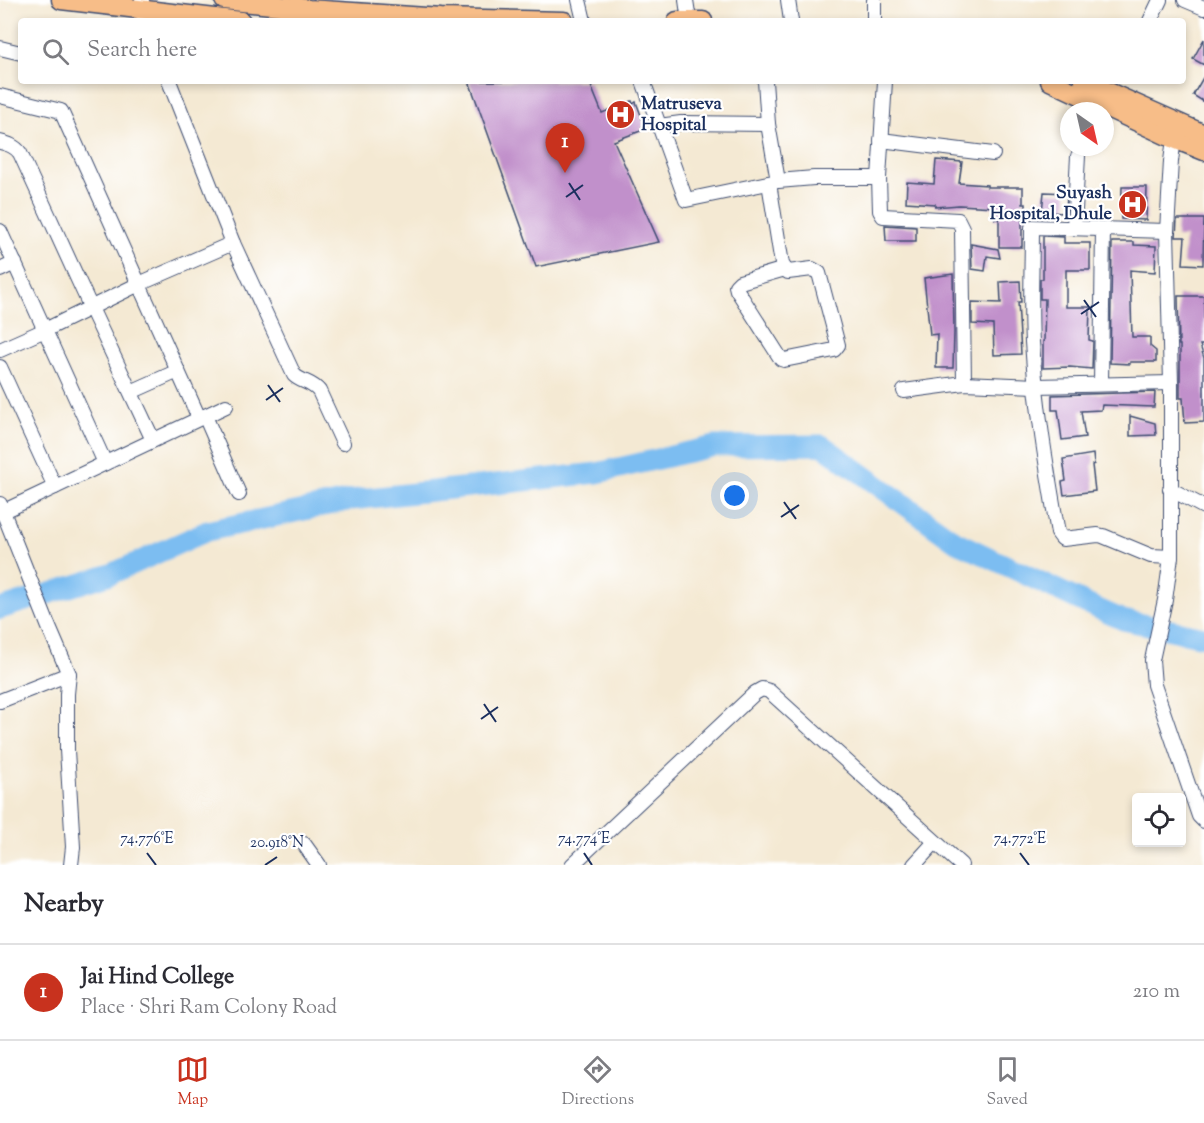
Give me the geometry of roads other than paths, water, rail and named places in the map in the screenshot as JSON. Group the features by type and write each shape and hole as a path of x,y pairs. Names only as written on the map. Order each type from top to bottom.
{"main road":[{"path":"61,0 214,18"},
{"path":"224,0 282,13 441,18"},
{"path":"1056,84 1204,151"},
{"path":"1098,84 1117,88 1204,134"}],"street":[{"path":"579,0 583,18"},
{"path":"686,0 689,18"},
{"path":"788,0 791,18"},
{"path":"874,0 874,18"},
{"path":"1151,18 1160,0"},
{"path":"1185,0 1204,8"},
{"path":"0,48 18,52"},
{"path":"170,84 233,243 294,375 315,386 319,391 343,443"},
{"path":"644,84 686,200 774,182 814,178 879,178"},
{"path":"765,84 782,264 788,272 812,269 819,273 838,345 834,350 781,359 737,290 736,286 740,282 785,269"},
{"path":"885,84 879,178 880,211 883,216 958,220 960,223 964,383"},
{"path":"0,96 62,111 178,371 239,494"},
{"path":"659,126 681,123 768,123"},
{"path":"1174,139 1167,231 1171,383 1171,557 1165,600 1152,660 1154,685 1199,816 1204,821"},
{"path":"881,140 993,154"},
{"path":"0,142 12,146 20,153 153,440"},
{"path":"1074,228 1078,156"},
{"path":"1167,231 1032,227 1032,341 1036,386 1058,533 1063,539 1103,536 1151,556 1171,557"},
{"path":"1101,384 1103,229"},
{"path":"0,231 105,463"},
{"path":"0,350 139,284 233,243"},
{"path":"0,270 15,263"},
{"path":"0,367 55,487"},
{"path":"131,392 178,371"},
{"path":"904,391 964,383 1036,386 1171,383"},
{"path":"71,865 73,847 67,750 69,674 1,510 226,406"},
{"path":"1170,489 1204,507"},
{"path":"0,701 69,674"},
{"path":"572,865 755,693 762,689 769,691 961,865"},
{"path":"1188,786 1204,787"},
{"path":"914,865 935,842"},
{"path":"304,844 319,865"}],"waterway":[{"path":"0,609 111,574 207,531 351,500 597,473 715,446 822,445 955,541 1123,620 1204,637"}],"place":[{"name":"Matruseva Hospital","path":"620,115"},
{"name":"Jai Hind College","path":"565,173"},
{"name":"Suyash Hospital, Dhule","path":"1133,204"}]}
